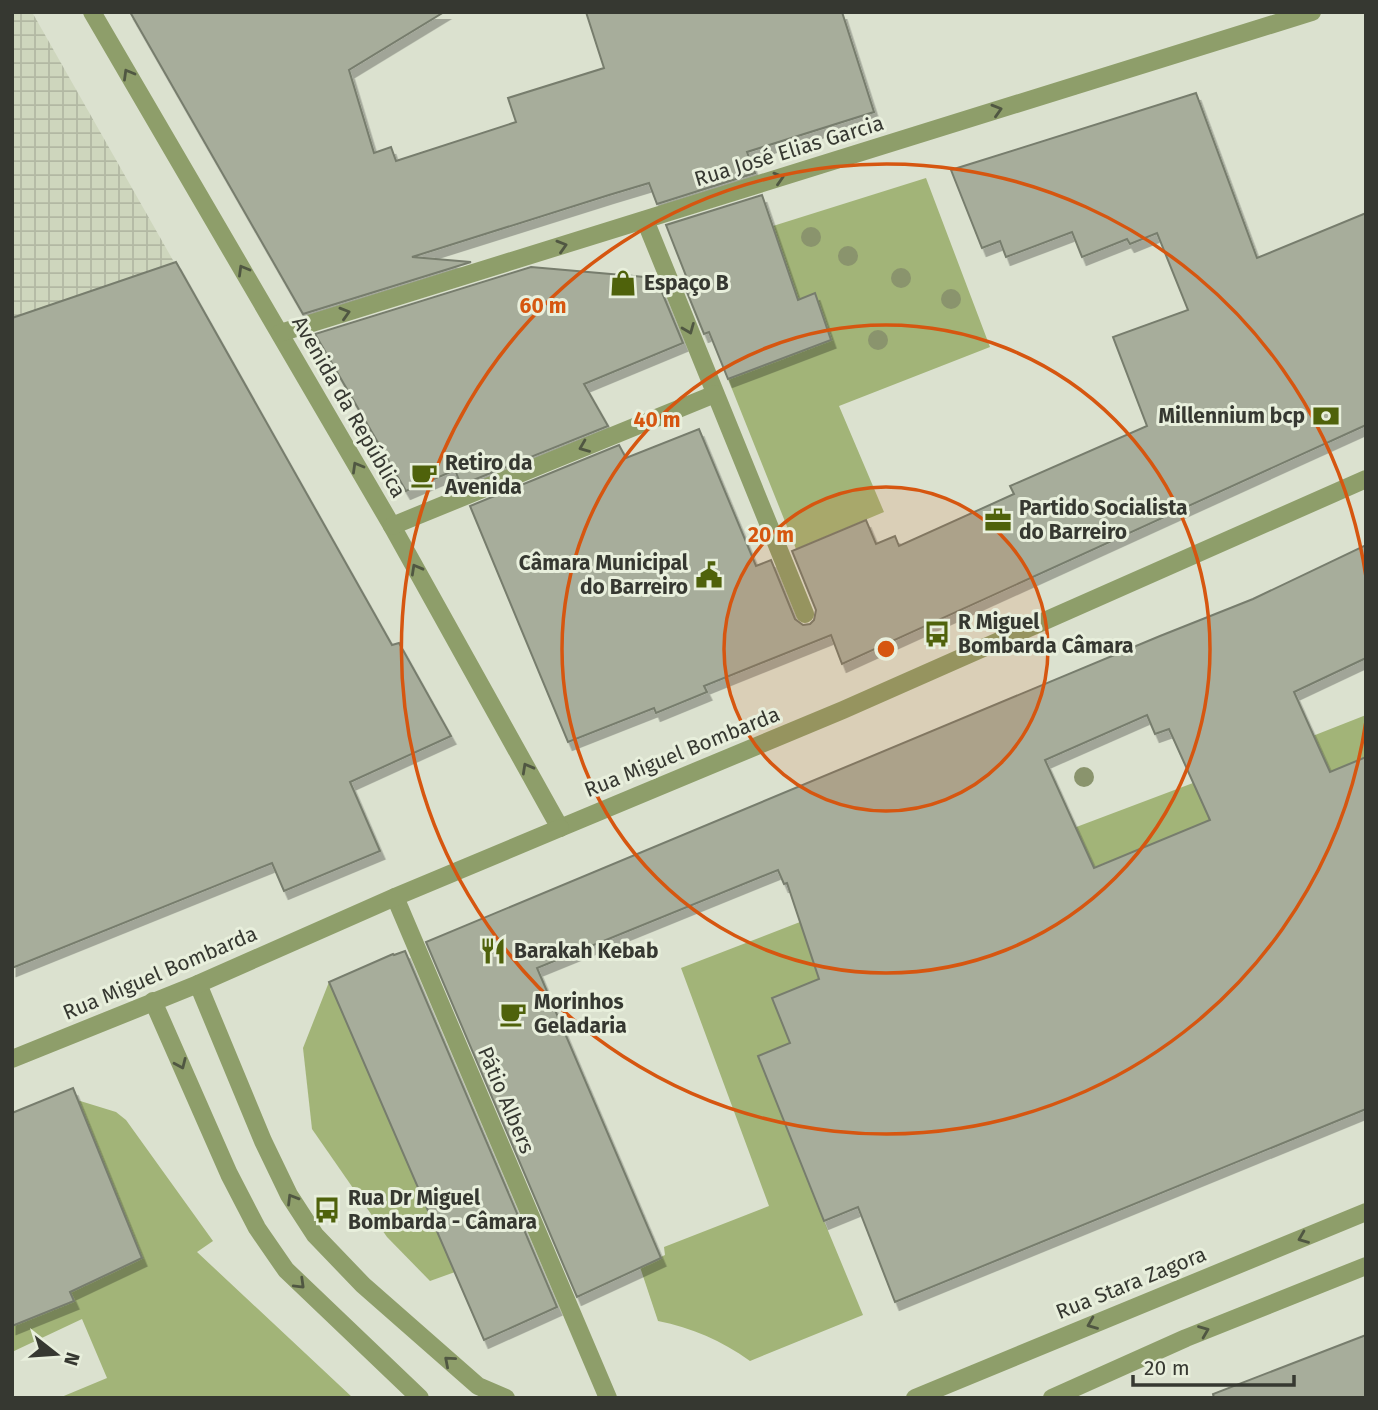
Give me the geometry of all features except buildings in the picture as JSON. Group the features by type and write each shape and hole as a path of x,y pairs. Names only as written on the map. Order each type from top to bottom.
{"street":[{"name":"Avenida da República","path":"92,12 392,526 560,828"},
{"name":"Rua José Elias Garcia","path":"280,333 1312,12"},
{"path":"645,220 805,614"},
{"path":"392,526 715,394"},
{"name":"Rua Miguel Bombarda","path":"12,1059 198,984 395,897 843,710 1366,479"},
{"name":"Pátio Albers","path":"395,897 608,1398"},
{"path":"198,984 263,1141 289,1195 315,1235 363,1285 478,1386 506,1398"},
{"path":"153,1002 229,1174 257,1228 286,1270 420,1398"},
{"name":"Rua Stara Zagora","path":"915,1398 1366,1212"},
{"path":"1052,1398 1186,1338 1366,1266"}],"shaded area":[{"path":"12,12 32,12 383,630 12,766"}],"green space":[{"path":"926,178 990,347 839,406 884,512 796,549 728,379 831,340 798,300 773,226"},
{"path":"1366,715 1366,757 772,998 790,1043 824,1221 863,1315 750,1361 706,1336 658,1321 640,1267 665,1255 664,1247 769,1206 681,968 800,922 803,930"},
{"path":"329,982 455,1272 430,1281 387,1237 312,1129 303,1048"},
{"path":"77,1100 116,1112 126,1120 213,1241 197,1252 353,1398 59,1398 107,1378 82,1319 12,1352 12,1326 74,1301 70,1292 142,1258"}],"place":[{"name":"Espaço B","path":"623,283"},
{"name":"Millennium bcp","path":"1326,416"},
{"name":"Retiro da Avenida","path":"424,475"},
{"name":"Partido Socialista do Barreiro","path":"998,520"},
{"name":"Câmara Municipal do Barreiro","path":"709,575"},
{"name":"R Miguel Bombarda Câmara","path":"937,634"},
{"name":"Barakah Kebab","path":"493,951"},
{"name":"Morinhos Geladaria","path":"513,1014"},
{"name":"Rua Dr Miguel Bombarda - Câmara","path":"327,1210"}]}
